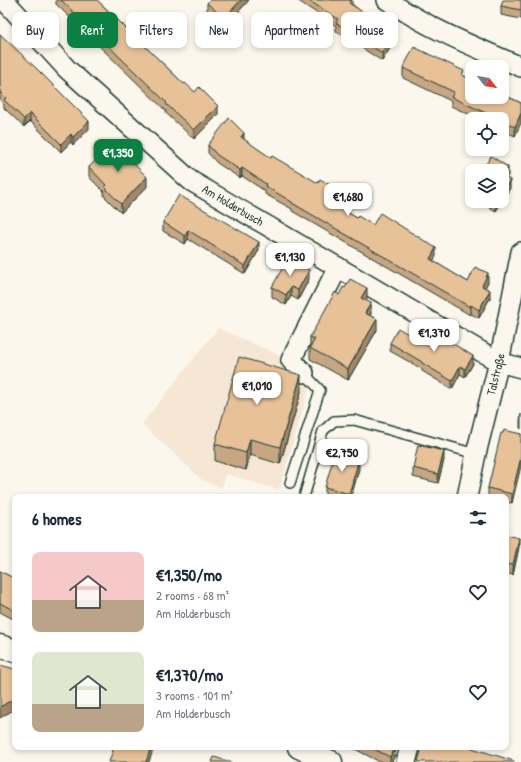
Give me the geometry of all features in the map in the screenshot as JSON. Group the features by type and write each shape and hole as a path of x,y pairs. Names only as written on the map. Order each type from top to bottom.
{"street":[{"name":"Am Holderbusch","path":"4,0 67,70 191,181 499,362 521,368"},
{"path":"387,0 435,29 521,67"},
{"name":"Talstraße","path":"468,494 499,362 521,252"},
{"path":"304,373 291,360 338,267"},
{"path":"0,646 12,650"},
{"path":"305,750 331,762"},
{"path":"406,762 409,750"}],"lane":[{"path":"290,483 320,390 304,373"},
{"path":"305,494 323,431 334,421 354,420 476,454"}],"shaded area":[{"path":"218,328 277,354 309,388 279,490 226,474 222,488 202,480 142,424"}],"building":[{"path":"61,0 97,0 109,12 73,12"},
{"path":"210,0 241,0 230,12 217,12 207,3"},
{"path":"308,0 351,0 349,3 363,12 341,12 341,26 336,23 338,19 333,16 333,12 327,12"},
{"path":"503,0 521,0 521,10 501,6"},
{"path":"118,20 126,28 126,48 147,48 184,84 185,83 195,92 199,87 218,106 194,130 166,104 167,103 110,48 118,48"},
{"path":"0,34 12,45 12,48 15,48 36,68 89,121 73,137 71,134 61,144 30,113 24,119 4,100 6,98 0,92"},
{"path":"414,47 464,71 462,75 465,76 465,103 451,97 454,92 403,68"},
{"path":"374,48 385,48 382,53"},
{"path":"509,97 521,103 521,113 515,127 509,124 509,112 484,112 466,104 509,104"},
{"path":"229,118 244,133 241,137 271,158 272,156 318,183 320,179 340,191 333,204 357,218 358,216 373,225 380,213 436,248 430,259 468,282 475,267 488,273 482,286 490,290 479,310 471,305 470,307 292,203 265,186 266,184 242,168 240,170 217,155 208,145"},
{"path":"113,143 147,177 121,204 104,187 106,185 89,167"},
{"path":"491,156 503,164 486,164"},
{"path":"179,195 259,242 245,266 188,230 185,236 163,222"},
{"path":"288,258 309,270 298,290 291,287 286,295 272,287"},
{"path":"350,279 367,288 361,298 371,303 365,313 377,319 348,369 310,348 315,339 310,337 335,292 339,295 343,287 345,288"},
{"path":"398,328 420,341 422,337 428,342 434,332 473,356 465,369 460,366 452,381 390,343"},
{"path":"239,357 301,375 280,447 250,439 246,453 215,444"},
{"path":"504,430 521,434 521,457 512,494 488,488 501,433 503,433"},
{"path":"418,445 444,451 438,474 413,468"},
{"path":"335,453 359,459 349,494 325,487"},
{"path":"509,536 519,538 513,565 509,564"},
{"path":"0,571 12,577 12,609 0,603"},
{"path":"0,665 12,668 12,700 0,707"},
{"path":"113,750 150,750 146,762 109,762"},
{"path":"376,750 393,750 390,757"},
{"path":"421,750 478,750 514,761 514,762 418,762"},
{"path":"214,757 231,762 212,762"}]}
